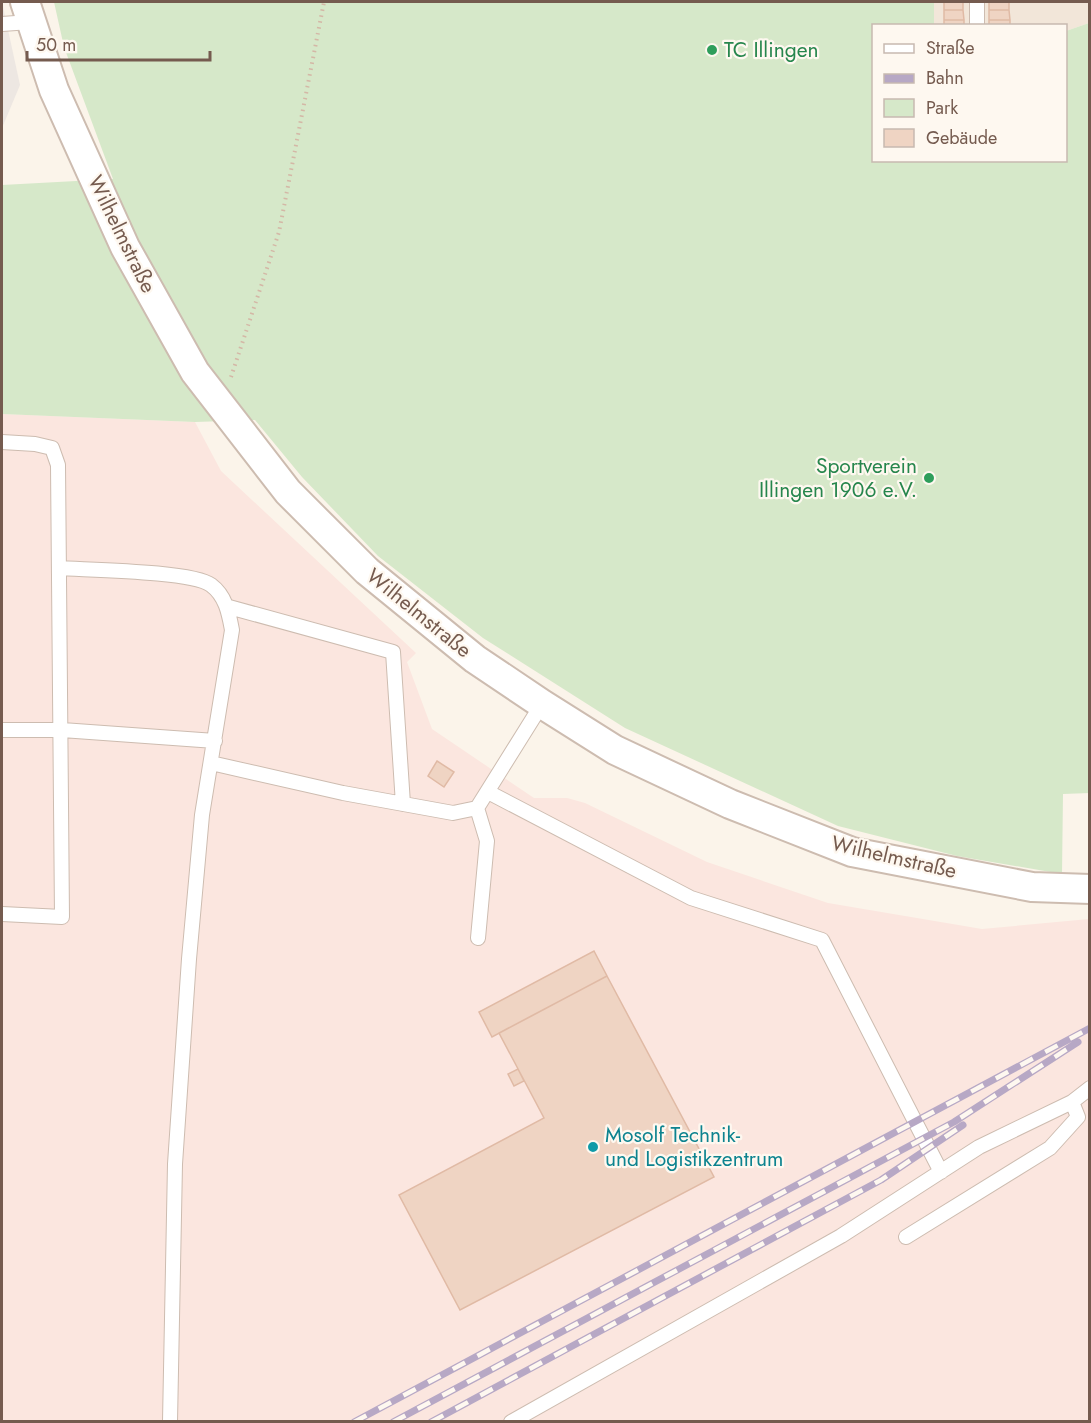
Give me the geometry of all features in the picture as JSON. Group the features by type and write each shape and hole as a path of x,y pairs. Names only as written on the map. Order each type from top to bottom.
{"street":[{"name":"Wilhelmstraße","path":"28,12 54,90 125,247 195,372 288,492 367,571 475,659 542,705 615,750 730,804 852,852 1032,887 1089,890"}],"lane":[{"path":"977,2 977,24"},
{"path":"2,24 28,12"},
{"path":"2,442 35,444 52,448 58,465 62,916 2,914"},
{"path":"59,568 178,575 211,585 229,607 232,630 201,826 175,1164 170,1422"},
{"path":"229,607 393,652 403,804"},
{"path":"211,763 453,813 477,808 542,705"},
{"path":"2,730 62,730 215,741"},
{"path":"488,792 691,898 822,940 941,1172"},
{"path":"477,808 487,841 478,938"},
{"path":"511,1422 841,1236 979,1147 1072,1102 1089,1088"},
{"path":"906,1237 1050,1148 1078,1117 1072,1102"}],"path":[{"path":"221,406 279,232 324,2"}],"shaded area":[{"path":"2,2 20,85 2,128"},
{"path":"934,2 1089,2 1089,23 1067,31 1067,24 934,24"},
{"path":"2,414 195,422 221,471 416,653 407,662 432,729 534,798 567,798 585,803 707,862 828,903 982,929 1089,919 1089,1421 2,1422"}],"green space":[{"path":"54,2 934,2 934,24 872,24 872,162 1067,162 1067,31 1089,23 1090,793 1063,794 1062,874 957,856 838,826 625,728 483,638 378,556 302,477 255,420 195,422 2,414 2,185 113,179 64,47"}],"building":[{"path":"944,2 963,2 963,10 944,10"},
{"path":"989,2 1009,2 1009,10 989,10"},
{"path":"944,10 963,10 964,20 944,20"},
{"path":"989,10 1009,10 1010,20 989,20"},
{"path":"944,20 964,20 964,24 944,24"},
{"path":"989,20 1010,20 1010,24 989,24"},
{"path":"437,761 454,772 444,787 428,776"},
{"path":"594,951 607,976 492,1037 479,1012"},
{"name":"Mosolf Technik- und Logistikzentrum","path":"607,976 714,1177 460,1310 399,1195 544,1118 499,1033"},
{"path":"518,1069 524,1081 514,1086 508,1074"}],"railway":[{"path":"354,1422 1090,1028"},
{"path":"393,1422 954,1122 1078,1042"},
{"path":"431,1422 881,1180 963,1125"}],"place":[{"name":"TC Illingen","path":"712,50"},
{"name":"Sportverein Illingen 1906 e.V.","path":"929,478"},
{"name":"Mosolf Technik- und Logistikzentrum","path":"593,1147"}]}
